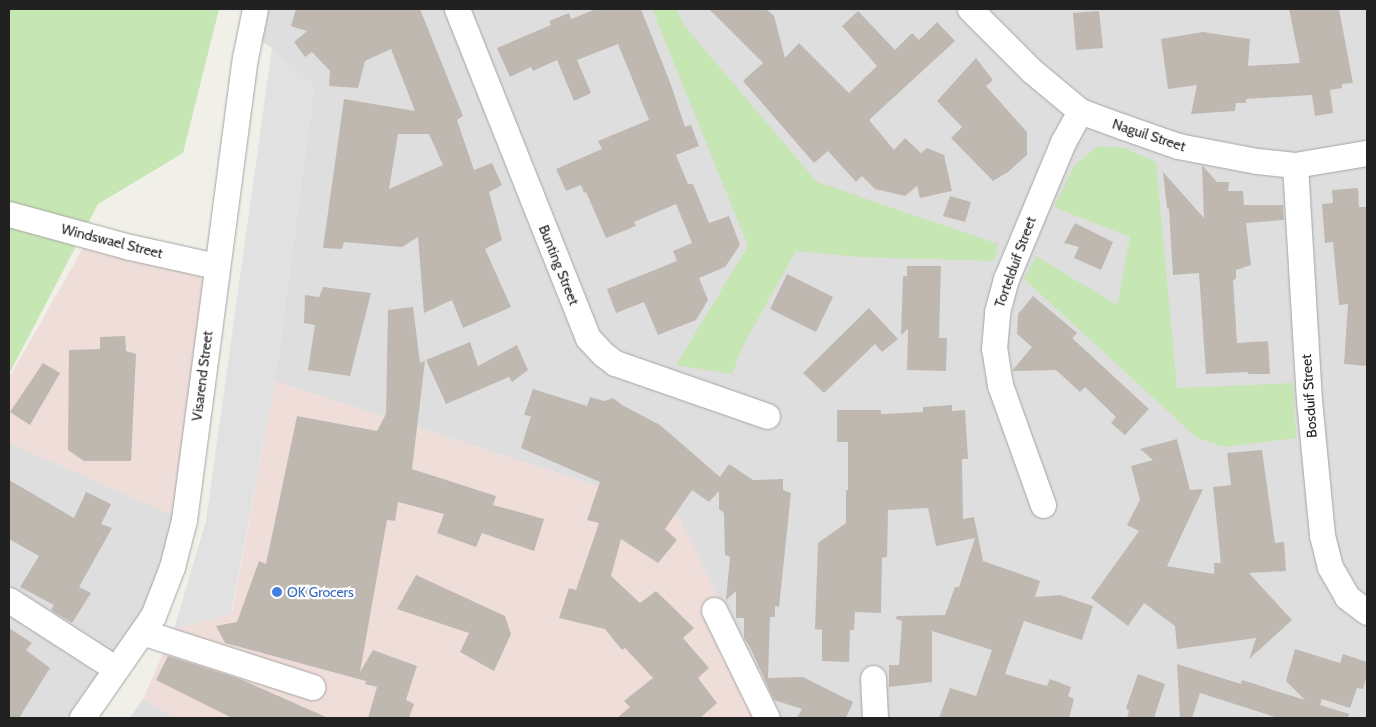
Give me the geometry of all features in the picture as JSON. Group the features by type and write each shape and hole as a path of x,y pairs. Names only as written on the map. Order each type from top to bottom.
{"street":[{"name":"Visarend Street","path":"82,718 153,616 172,567 184,520 216,266 245,58 255,9"},
{"name":"Bunting Street","path":"457,9 588,338 603,354 616,363 767,416"},
{"name":"Naguil Street","path":"970,9 1032,71 1080,111 1178,146 1224,156 1295,165 1367,153"},
{"name":"Tortelduif Street","path":"1043,505 1000,385 994,349 997,312 1006,279 1063,142 1080,111"},
{"name":"Bosduif Street","path":"1295,165 1309,400 1322,535 1330,567 1347,597 1367,612"},
{"name":"Windswael Street","path":"9,214 130,247 216,266"},
{"path":"9,600 116,669"},
{"path":"714,610 767,718"},
{"path":"142,632 312,687"},
{"path":"873,678 875,718"}],"shaded area":[{"path":"255,9 1367,9 1367,718 775,718 676,512 275,381 314,87 272,48 250,34"},
{"path":"272,48 314,87 275,381 231,614 174,629 206,521"},
{"path":"90,236 216,266 184,520 9,443 9,378"},
{"path":"275,381 676,512 777,718 177,718 143,699 174,629 232,613"},
{"path":"9,443 184,520 172,567 82,718 9,718"},
{"path":"143,699 177,718 130,718"}],"green space":[{"path":"9,9 219,9 183,153 98,204 9,374"},
{"path":"652,9 677,9 683,24 817,182 998,244 994,261 860,257 796,251 743,346 732,374 676,365 748,246"},
{"path":"1098,146 1125,148 1156,162 1177,388 1293,383 1296,438 1224,447 1197,438 1024,279 1036,256 1117,305 1130,237 1054,207 1074,166"}],"building":[{"path":"296,9 420,9 463,116 457,120 474,170 492,163 502,185 489,192 502,240 485,249 511,307 463,328 452,300 424,313 418,237 402,247 344,242 342,249 323,248 344,99 415,111 391,49 365,61 358,88 329,86 330,71 312,52 305,57 294,42 307,31 291,26","holes":["398,134 429,134 443,165 389,189"]},
{"path":"596,9 641,9 671,85 685,127 691,125 699,146 676,155 688,184 693,184 709,223 729,216 740,245 725,267 699,278 708,300 696,320 658,335 644,302 616,313 607,289 677,261 673,251 692,243 676,204 634,222 636,226 606,238 586,192 584,193 581,185 566,191 556,169 602,149 598,141 649,120 618,44 577,60 591,93 574,101 557,60 533,71 531,67 510,77 497,48 551,25 549,21 569,13 571,19"},
{"path":"709,9 766,9 774,16 785,58 799,43 849,93 877,66 842,26 858,11 895,50 912,33 919,40 937,22 955,41 869,120 894,150 905,138 921,153 927,148 944,155 952,191 920,198 917,186 905,196 875,189 862,176 856,182 828,151 814,163 743,81 763,63"},
{"path":"1289,9 1339,9 1353,83 1342,84 1342,88 1330,90 1333,113 1315,116 1312,95 1246,99 1246,103 1236,103 1235,111 1191,114 1197,85 1168,89 1161,39 1203,32 1250,39 1248,66 1300,63"},
{"path":"1099,11 1103,48 1076,50 1073,13"},
{"path":"976,58 993,80 986,86 1027,132 1027,155 1008,172 993,181 951,138 962,127 937,101"},
{"path":"1202,165 1217,182 1229,182 1228,191 1243,191 1244,205 1283,205 1284,220 1246,223 1251,265 1236,270 1236,279 1233,280 1237,343 1268,341 1270,374 1249,374 1247,372 1206,374 1199,273 1173,275 1169,209 1167,208 1163,172 1204,218"},
{"path":"1358,188 1359,207 1367,207 1367,366 1344,364 1348,304 1339,305 1333,242 1325,243 1322,204 1333,203 1332,190"},
{"path":"950,196 971,202 965,222 943,216"},
{"path":"1075,223 1113,242 1101,270 1074,258 1079,247 1064,243"},
{"path":"907,266 941,266 939,338 947,338 946,371 907,370 908,329 901,335 903,276 907,276"},
{"path":"787,274 833,297 816,332 770,309"},
{"path":"323,287 371,293 350,376 308,370 315,325 304,323 305,295 319,297"},
{"path":"1033,296 1077,333 1072,338 1149,409 1125,435 1111,423 1116,417 1085,387 1080,392 1056,370 1012,371 1032,347 1017,334 1018,314"},
{"path":"413,307 420,363 425,361 412,469 496,496 493,505 544,519 534,551 482,533 476,547 437,533 444,514 398,502 395,521 387,520 360,672 373,650 417,666 406,700 414,704 409,718 368,718 377,687 365,684 366,681 225,643 216,626 237,622 259,561 266,564 297,416 377,431 386,414 388,310"},
{"path":"869,308 898,339 882,352 875,344 824,393 803,373"},
{"path":"125,336 126,351 136,354 131,461 84,461 68,450 69,350 100,349 100,337"},
{"path":"470,342 478,366 517,345 528,370 512,382 509,377 446,404 426,360"},
{"path":"43,363 60,373 30,425 10,412"},
{"path":"533,389 587,406 590,397 604,401 613,398 622,405 660,425 720,477 729,464 753,480 783,479 783,490 791,493 779,607 775,606 775,617 770,617 768,678 803,677 853,702 846,718 797,718 802,709 774,700 744,638 744,618 736,618 736,591 726,600 730,557 725,555 724,513 719,509 719,491 709,502 692,490 665,529 677,540 658,563 621,539 611,576 640,603 656,591 694,628 683,638 709,668 698,678 717,703 700,718 617,718 630,707 624,701 653,678 625,648 622,650 605,629 559,618 569,588 576,590 599,523 587,520 600,482 521,448 531,416 524,415"},
{"path":"952,405 952,411 965,410 968,459 962,459 963,519 974,517 983,561 1040,581 1035,597 1060,595 1093,606 1082,640 1024,621 1005,674 1047,686 1050,679 1071,687 1068,696 1074,699 1069,718 939,718 950,688 976,696 992,650 932,631 932,682 889,687 889,665 899,665 902,621 896,619 897,616 945,615 955,587 959,587 975,538 936,546 928,508 888,510 887,557 882,558 881,613 855,612 854,630 850,630 849,662 822,661 822,630 815,629 818,543 846,523 846,490 848,490 848,442 837,442 837,410 881,410 881,414 923,412 923,407"},
{"path":"1177,439 1190,490 1203,489 1167,566 1214,574 1214,563 1221,563 1213,487 1231,485 1227,453 1262,450 1275,543 1284,542 1286,571 1249,573 1292,620 1249,659 1256,638 1177,649 1175,626 1144,603 1128,626 1091,598 1139,531 1127,525 1140,500 1131,466 1153,460 1140,449"},
{"path":"9,480 74,518 86,492 111,504 101,524 112,528 79,587 91,593 72,623 51,610 54,605 20,587 39,556 9,539"},
{"path":"416,575 505,616 511,634 494,671 460,652 469,633 397,609"},
{"path":"9,628 32,643 26,650 50,668 19,718 9,718"},
{"path":"1295,649 1340,663 1343,654 1367,662 1367,675 1363,689 1357,688 1350,708 1322,699 1320,705 1349,714 1348,718 1278,718 1200,693 1192,718 1180,718 1177,664 1241,684 1242,680 1305,700 1286,681"},
{"path":"168,656 240,679 328,718 232,718 156,680"},
{"path":"1138,674 1165,684 1154,718 1127,718 1129,711 1126,708"}],"place":[{"name":"OK Grocers","path":"277,592"}]}
